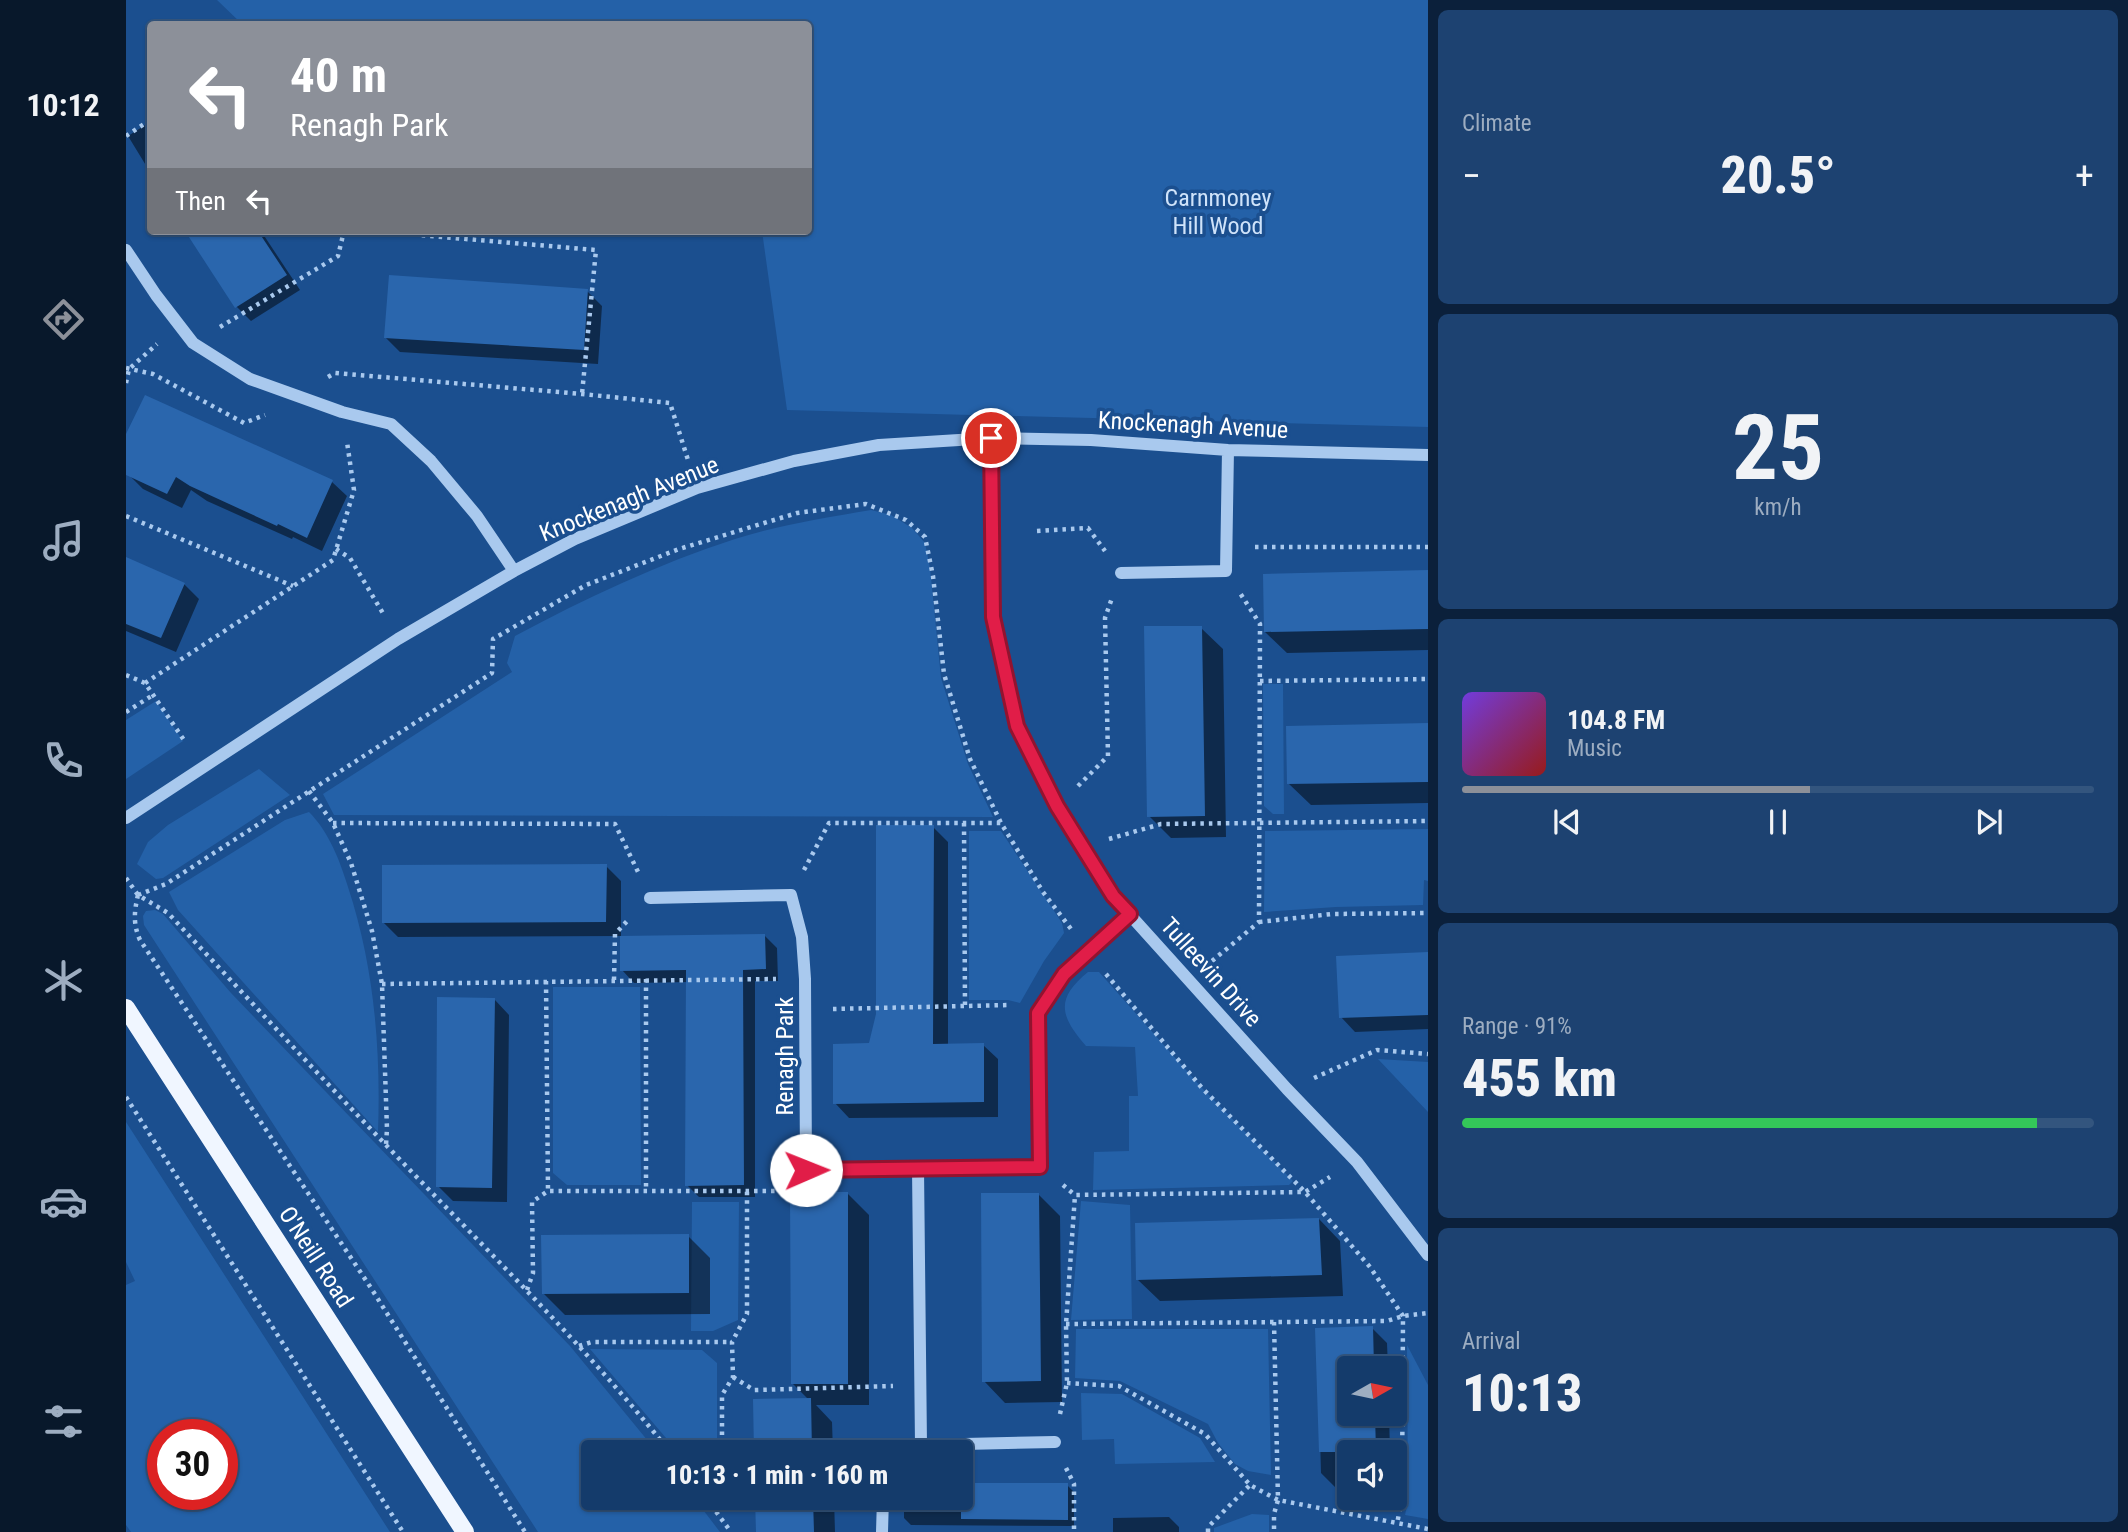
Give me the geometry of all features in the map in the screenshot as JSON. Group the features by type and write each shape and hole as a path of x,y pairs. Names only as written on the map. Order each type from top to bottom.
{"main road":[{"name":"O'Neill Road","path":"126,1008 465,1532"}],"street":[{"path":"126,250 193,343 250,379 342,411 391,424 430,461 469,507 514,571"},
{"name":"Knockenagh Avenue","path":"126,818 398,639 514,571 575,539 697,488 794,461 879,445 991,438 1091,440 1228,450 1428,455"},
{"name":"Tulleevin Drive","path":"991,438 993,617 1017,726 1057,806 1113,896 1287,1089 1357,1162 1428,1255"},
{"path":"1121,573 1226,571 1228,450"},
{"path":"650,898 791,895"},
{"name":"Renagh Park","path":"791,895 802,937 805,979 806,1170"},
{"path":"806,1170 1040,1167 1038,1013 1064,974 1130,914"},
{"path":"918,1168 921,1440"},
{"path":"973,1444 1055,1442"},
{"path":"882,1532 883,1510"}],"path":[{"path":"126,136 147,122"},
{"path":"193,343 338,256 343,235"},
{"path":"418,235 596,250 582,394"},
{"path":"126,383 127,368 182,328"},
{"path":"127,368 153,374 244,423 306,399"},
{"path":"348,374 670,403 697,488"},
{"path":"145,683 333,560 354,490 342,411"},
{"path":"138,895 166,884 492,673 493,639 586,585 679,549 797,513 866,504 906,520 925,537 933,576 944,674 970,759 1001,823 1043,892 1088,952 1202,1088 1305,1192 1370,1268 1403,1316 1402,1498 1397,1524"},
{"path":"126,516 293,586"},
{"path":"1037,531 1088,528 1121,573 1105,618 1108,756 1057,806"},
{"path":"1227,547 1428,547"},
{"path":"336,549 350,558 398,639"},
{"path":"1226,571 1260,624 1259,922"},
{"path":"126,675 145,683 202,767"},
{"path":"1260,681 1428,678"},
{"path":"126,712 153,695"},
{"path":"309,791 332,823 351,863 372,931 382,984 386,1145"},
{"path":"1083,847 1161,824 1428,821"},
{"path":"332,823 615,824 650,898 615,934 614,980"},
{"path":"791,895 829,823 1001,823"},
{"path":"964,823 965,1007"},
{"path":"126,878 138,895 168,914 527,1290 660,1440"},
{"path":"138,895 134,926 140,940 371,1289 525,1532"},
{"path":"1189,980 1259,922 1332,914 1428,913"},
{"path":"646,979 646,1190"},
{"path":"382,984 805,979"},
{"path":"546,981 548,1191"},
{"path":"805,1009 1011,1005 1038,1013"},
{"path":"1287,1089 1377,1050 1428,1054"},
{"path":"126,1097 403,1532"},
{"path":"1040,1167 1075,1195 1305,1192 1357,1162"},
{"path":"527,1290 533,1273 533,1202 548,1191 781,1191 806,1170"},
{"path":"722,1440 722,1395 733,1377 732,1342 747,1314 747,1191"},
{"path":"1074,1532 1074,1484 1055,1442 1067,1383 1066,1324 1075,1195"},
{"path":"1066,1324 1387,1321 1428,1313"},
{"path":"1274,1322 1278,1500 1274,1514 1274,1532"},
{"path":"579,1346 592,1342 732,1342"},
{"path":"733,1377 754,1390 920,1385"},
{"path":"1067,1383 1119,1386 1205,1434 1250,1485 1278,1500 1428,1529"},
{"path":"1208,1532 1208,1527 1250,1485"},
{"path":"716,1511 731,1532"}],"green space":[{"name":"Carnmoney Hill Wood","path":"217,0 1428,0 1428,427 787,410 763,235 812,235 812,21 239,21"},
{"path":"871,510 891,515 912,528 925,543 941,678 968,764 993,817 334,815 323,794 512,672 507,663 515,636 568,608 706,549 768,530"},
{"path":"1263,684 1283,684 1284,814 1273,814 1264,806"},
{"path":"156,701 183,741 126,779 126,720"},
{"path":"259,769 290,795 163,878 156,879 137,864 148,842 168,825"},
{"path":"309,812 322,828 337,857 364,947 377,1039 378,1132 178,910 169,892 285,820"},
{"path":"1428,829 1428,881 1424,880 1423,905 1264,912 1265,831"},
{"path":"969,831 1001,831 1062,923 1064,933 1020,1003 1008,1000 969,1000"},
{"path":"155,910 163,914 231,993 570,1346 647,1440 581,1440 581,1510 703,1510 720,1532 538,1532 144,925 143,916 146,911"},
{"path":"1088,972 1099,972 1202,1088 1293,1181 1289,1185 1093,1190 1094,1152 1129,1151 1129,1096 1138,1096 1135,1047 1086,1046 1067,1017 1066,999 1077,982"},
{"path":"553,987 640,987 641,1185 567,1185 553,1173"},
{"path":"1378,1059 1428,1062 1428,1112"},
{"path":"126,1122 390,1532 131,1532 126,1525 126,1285 135,1281 126,1262"},
{"path":"1081,1201 1130,1205 1132,1319 1071,1320"},
{"path":"692,1202 739,1202 738,1320 713,1331 691,1331"},
{"path":"1076,1329 1268,1329 1271,1475 1248,1471 1235,1464 1218,1443 1208,1424 1120,1381 1075,1378"},
{"path":"1407,1345 1428,1385 1428,1519 1405,1515 1408,1501"},
{"path":"590,1349 702,1350 717,1363 717,1440 668,1440"},
{"path":"1081,1393 1122,1394 1200,1438 1215,1462 1115,1464 1114,1439 1082,1440"},
{"path":"1252,1514 1269,1515 1269,1532 1214,1532 1214,1528"}],"building":[{"path":"188,235 261,235 287,275 235,308"},
{"path":"389,275 588,289 584,350 384,338"},
{"path":"145,395 333,480 307,538 190,486 176,477 167,494 126,475 126,434"},
{"path":"126,557 185,583 161,638 126,624"},
{"path":"1428,570 1428,629 1264,632 1263,574"},
{"path":"1144,626 1202,626 1205,816 1147,817"},
{"path":"1428,723 1428,782 1287,784 1286,726"},
{"path":"876,825 934,825 933,1044 984,1043 984,1102 833,1104 833,1044 869,1043 876,1014"},
{"path":"607,864 606,922 382,923 382,865"},
{"path":"765,934 766,969 743,970 744,1185 685,1186 686,970 620,971 620,936"},
{"path":"1428,952 1428,1015 1339,1018 1336,956"},
{"path":"437,997 495,998 492,1188 436,1187"},
{"path":"790,1192 848,1192 848,1384 791,1384"},
{"path":"981,1193 1039,1193 1041,1381 982,1382"},
{"path":"1319,1218 1322,1275 1136,1280 1135,1223"},
{"path":"689,1234 689,1293 542,1294 541,1235"},
{"path":"1373,1326 1374,1356 1337,1356 1337,1426 1375,1426 1376,1440 1337,1440 1337,1452 1319,1452 1315,1328"},
{"path":"811,1398 812,1440 754,1440 753,1399"},
{"path":"973,1483 1068,1483 1068,1520 961,1519 961,1510 973,1510"},
{"path":"755,1510 813,1510 814,1532 756,1532"}],"route":[{"path":"806,1170 1040,1167 1038,1013 1064,974 1130,914 1113,896 1057,806 1017,726 993,617 991,438"}]}
